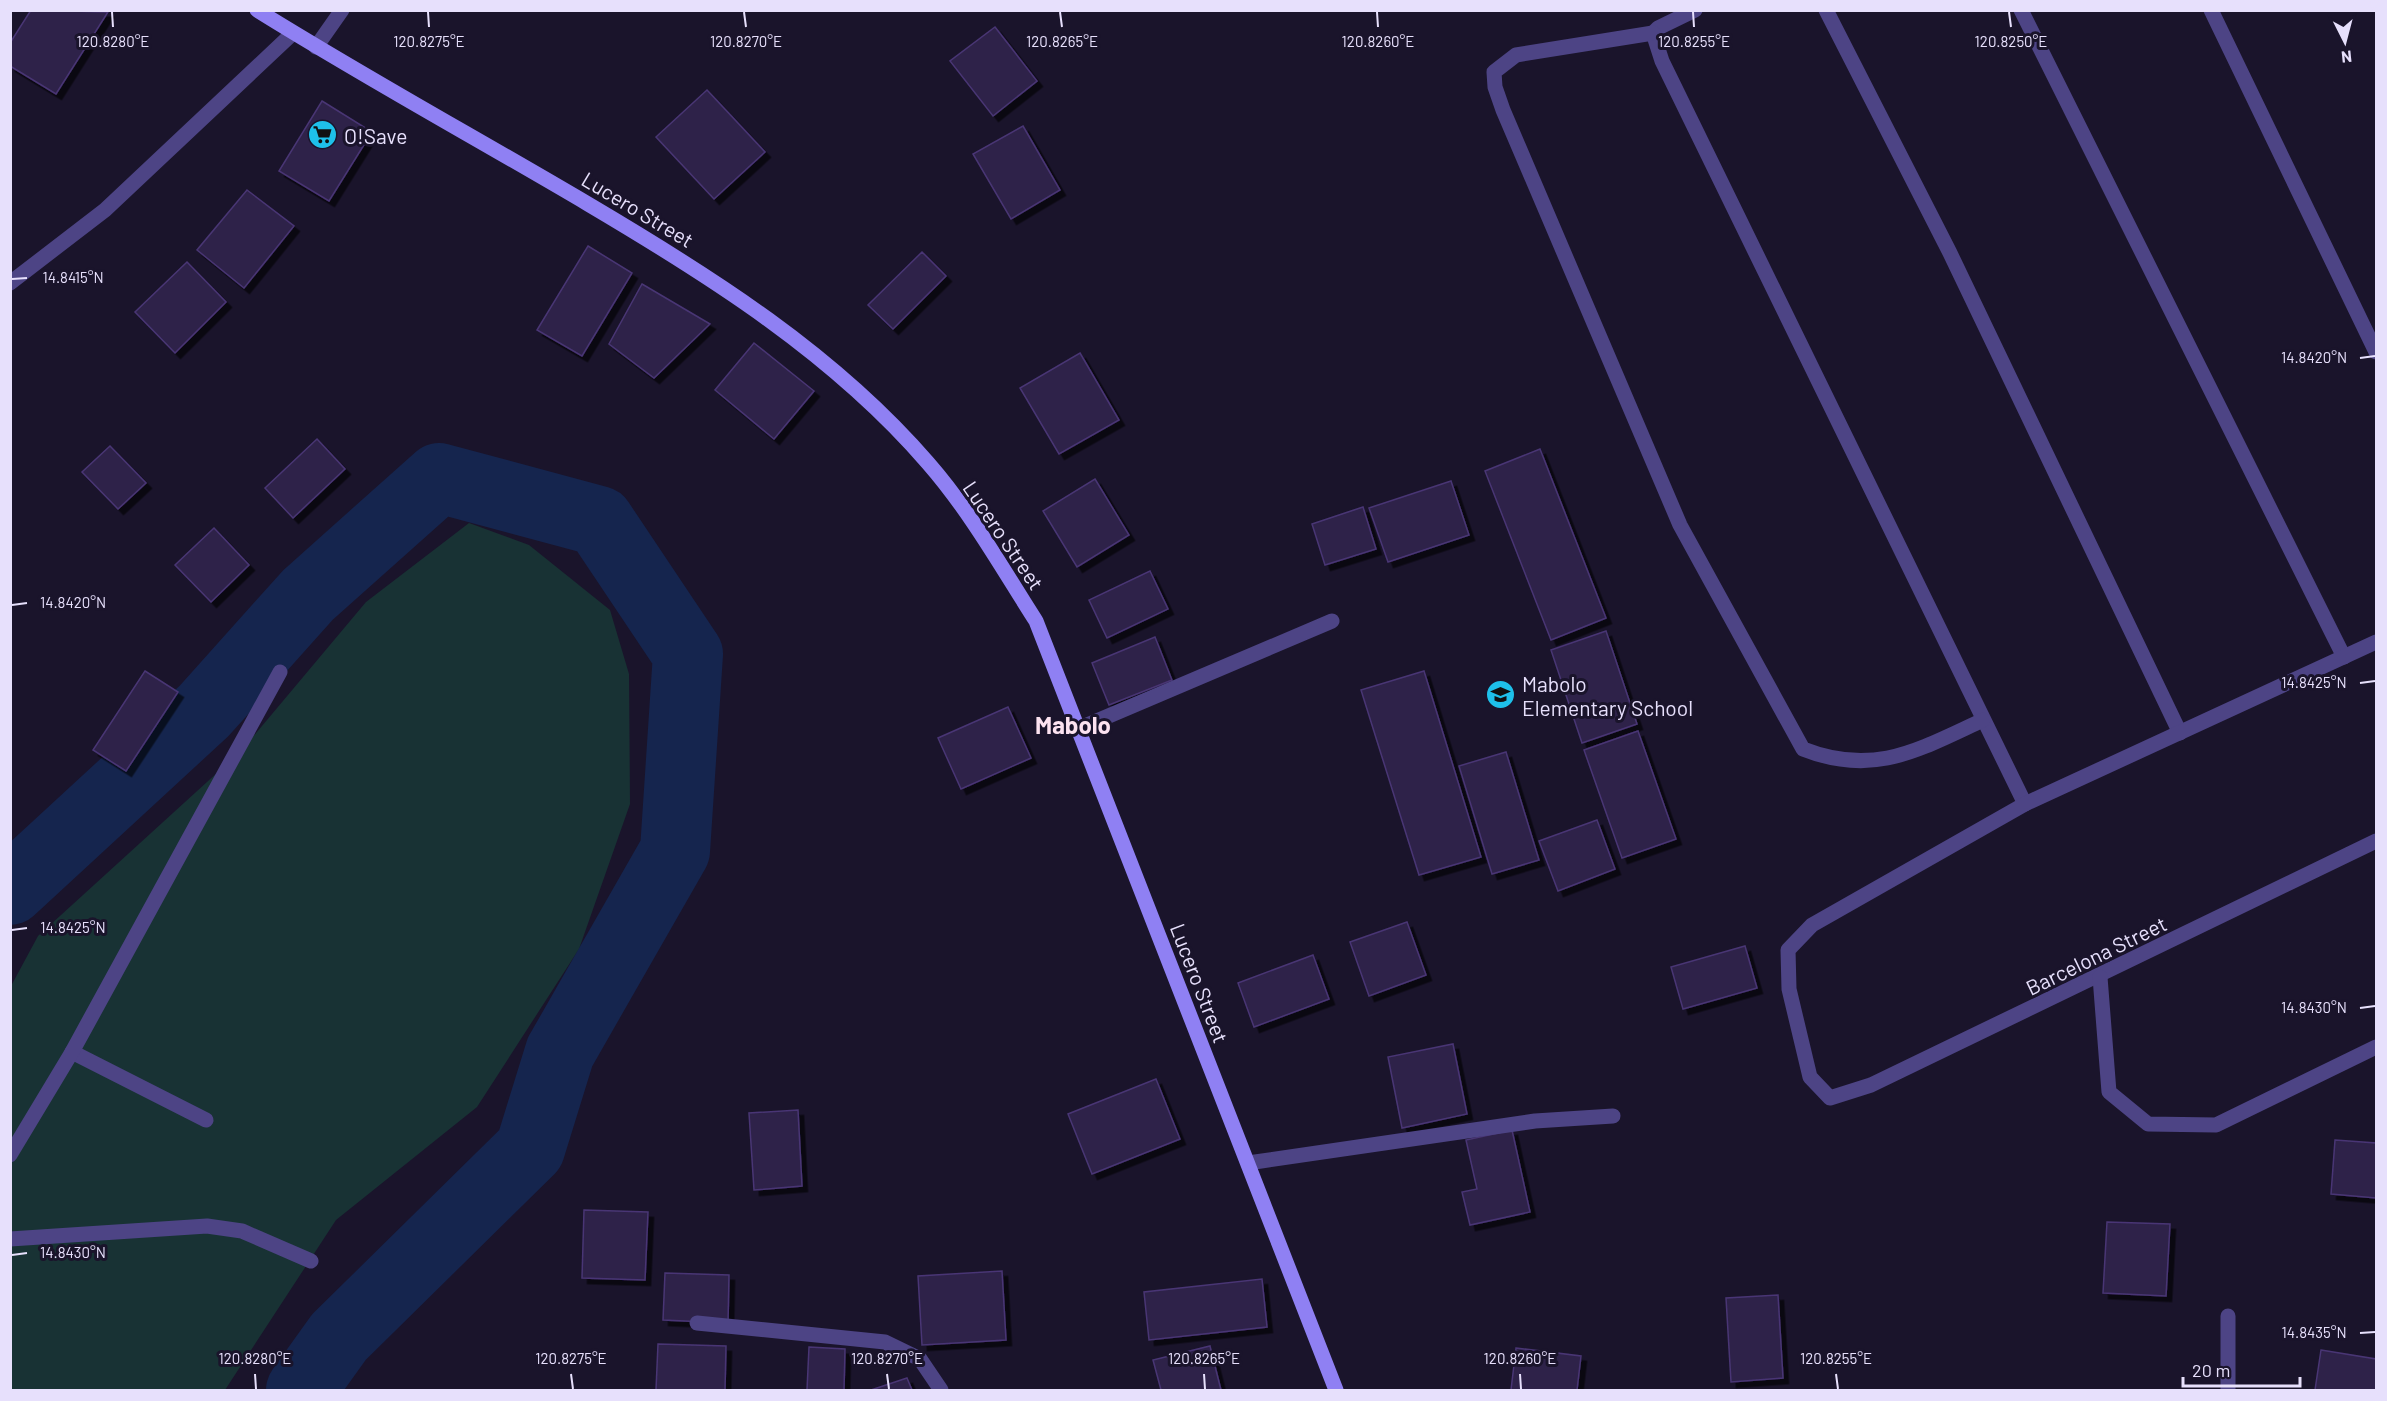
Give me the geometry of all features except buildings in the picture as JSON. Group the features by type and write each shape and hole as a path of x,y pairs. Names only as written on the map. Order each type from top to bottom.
{"street":[{"name":"Lucero Street","path":"257,10 316,47 694,266 804,346 864,397 928,463 965,511 1036,621 1336,1390"},
{"path":"316,47 342,10"},
{"path":"1695,10 1658,28 1653,33 1516,55 1494,72 1495,87 1503,110 1680,525 1803,749 1829,760 1853,762 1908,754 1983,720"},
{"path":"1826,10 1950,253 2180,733"},
{"path":"2021,10 2344,657"},
{"path":"2211,10 2376,352"},
{"path":"10,283 105,210 293,33"},
{"path":"1653,33 1662,61 2025,804 2376,642"},
{"path":"1078,729 1332,621"},
{"path":"10,1155 72,1052 280,672"},
{"name":"Barcelona Street","path":"2025,804 1812,925 1788,950 1789,989 1810,1077 1830,1098 1871,1085 2100,977 2376,841"},
{"path":"2100,977 2109,1092 2148,1124 2216,1125 2376,1047"},
{"path":"72,1052 206,1120"},
{"path":"1248,1163 1535,1121 1613,1116"},
{"path":"10,1239 207,1226 242,1231 311,1261"},
{"path":"2228,1316 2228,1390"},
{"path":"697,1323 885,1342 920,1359 941,1390"}],"green space":[{"path":"469,523 529,545 610,610 629,674 630,804 579,949 477,1107 336,1220 225,1390 11,1390 11,986 38,936 241,751 366,602"}],"waterway":[{"path":"10,890 204,711 308,595 439,478 599,521 688,654 675,851 560,1052 530,1149 339,1337 301,1390"}],"place":[{"name":"O!Save","path":"323,135"},
{"name":"Mabolo Elementary School","path":"1501,695"}],"district":[{"name":"Mabolo","path":"1073,724"}]}
